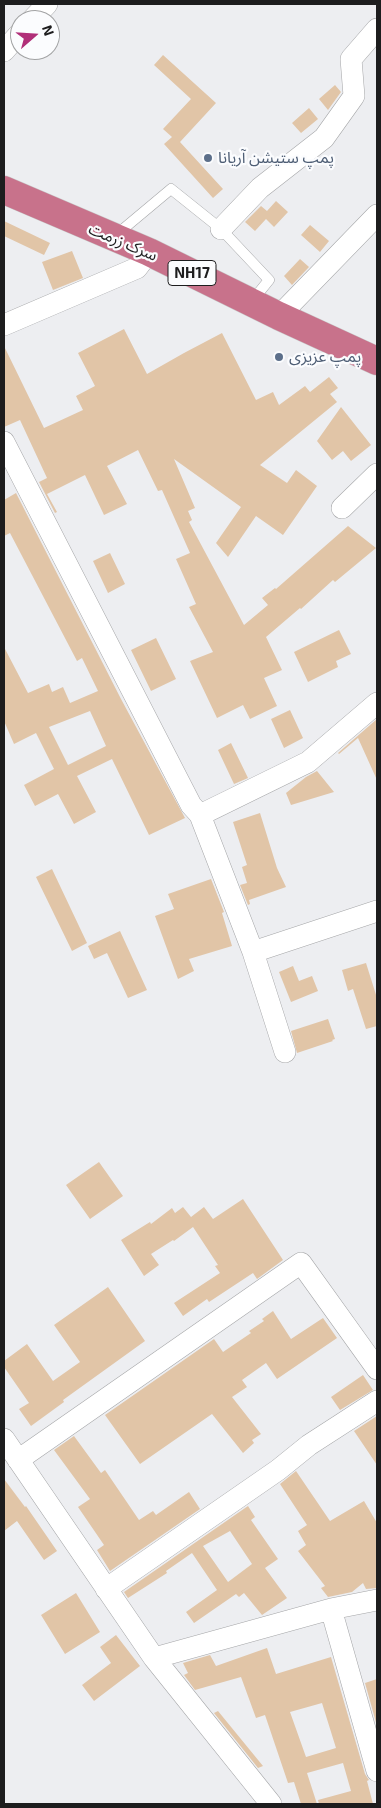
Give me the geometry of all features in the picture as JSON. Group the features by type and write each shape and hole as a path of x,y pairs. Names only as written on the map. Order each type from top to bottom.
{"highway":[{"name":"سرک زرمت","path":"4,190 149,252 279,316 377,361"}],"street":[{"path":"221,229 260,188 324,138 354,96 351,59 377,29"},
{"path":"279,316 377,215"},
{"path":"4,325 137,268 149,252"},
{"path":"4,442 191,804 200,815 253,952 285,1052"},
{"path":"342,508 377,474"},
{"path":"200,815 308,762 377,703"},
{"path":"253,952 377,911"},
{"path":"18,1460 301,1263 377,1369"},
{"path":"106,1589 278,1470 309,1445 377,1401"},
{"path":"4,1439 154,1658 272,1804"},
{"path":"154,1658 331,1609 377,1600"},
{"path":"331,1609 377,1771"}],"lane":[{"path":"113,238 171,190 221,229 269,280 251,302"}],"building":[{"path":"163,55 216,103 180,142 223,189 213,198 164,144 172,137 163,129 191,99 154,65"},
{"path":"335,85 341,92 328,110 319,99"},
{"path":"309,108 318,119 301,133 292,123"},
{"path":"276,201 288,212 274,227 266,219 255,231 245,222 261,206 267,211"},
{"path":"4,221 50,243 44,255 4,236"},
{"path":"310,225 329,241 320,252 301,235"},
{"path":"72,251 83,278 53,290 42,262"},
{"path":"300,259 309,267 292,285 284,276"},
{"path":"124,329 147,374 222,333 256,400 273,392 279,405 305,386 310,392 329,377 338,388 330,394 337,402 260,465 287,483 296,470 317,486 283,535 256,516 228,557 216,543 241,507 174,459 195,508 188,511 192,520 189,522 244,625 268,605 262,598 276,589 348,526 376,548 335,582 333,580 266,637 282,670 264,678 277,706 250,719 243,705 217,718 190,661 213,652 189,607 196,604 176,559 190,553 162,490 158,491 138,450 107,466 127,504 104,515 85,475 47,494 57,512 55,513 39,482 47,478 20,420 4,427 4,346 44,428 83,410 76,396 95,386 78,353"},
{"path":"341,407 371,445 351,461 343,451 332,460 317,441"},
{"path":"16,493 121,699 185,818 149,835 112,759 77,776 96,812 74,824 58,794 35,806 24,785 54,769 36,733 14,744 4,721 4,647 28,693 49,684 52,692 63,687 70,703 98,691 82,658 77,661 10,533 4,536 4,500","holes":["90,711 106,746 68,765 49,727"]},
{"path":"110,553 125,584 108,593 93,561"},
{"path":"339,630 351,654 336,661 338,667 308,682 294,652"},
{"path":"156,638 176,679 151,691 131,650"},
{"path":"290,710 303,738 284,748 271,719"},
{"path":"377,719 377,780 358,738 338,753"},
{"path":"231,743 248,778 234,784 218,750"},
{"path":"317,771 334,792 291,805 286,793"},
{"path":"260,813 277,868 286,887 249,900 250,904 248,905 240,885 247,883 242,867 247,865 233,822"},
{"path":"52,869 87,943 72,951 36,877"},
{"path":"211,879 224,912 222,913 232,946 189,959 194,971 178,979 155,916 174,909 168,894"},
{"path":"120,931 147,990 128,998 107,953 94,959 88,946"},
{"path":"366,963 377,998 377,1026 366,1029 353,989 348,991 342,970"},
{"path":"293,966 299,981 312,976 318,991 291,1002 279,972"},
{"path":"328,1019 335,1039 297,1053 291,1031"},
{"path":"99,1162 123,1196 90,1219 66,1185"},
{"path":"243,1199 283,1260 257,1279 253,1273 209,1302 207,1299 183,1316 174,1303 220,1273 215,1266 218,1265 193,1227 174,1241 151,1254 159,1265 144,1276 121,1240 150,1222 151,1224 172,1208 175,1213 183,1207 191,1217 204,1207 213,1219"},
{"path":"108,1287 145,1341 63,1400 64,1402 31,1426 19,1409 29,1403 4,1367 4,1361 27,1344 53,1381 80,1362 54,1325"},
{"path":"273,1311 291,1339 323,1318 337,1338 277,1379 266,1363 242,1380 247,1387 232,1397 261,1434 252,1440 254,1443 243,1453 212,1414 140,1464 105,1415 214,1339 223,1352 251,1333 249,1331 264,1321 262,1319"},
{"path":"363,1375 373,1390 340,1410 331,1397"},
{"path":"377,1416 377,1465 354,1431"},
{"path":"74,1436 101,1473 105,1470 139,1520 153,1511 156,1515 189,1492 200,1509 110,1571 97,1550 104,1545 78,1507 90,1499 54,1450"},
{"path":"296,1471 330,1521 364,1501 377,1523 377,1588 366,1589 363,1583 352,1592 328,1597 321,1588 325,1586 298,1551 306,1545 298,1531 307,1525 280,1484"},
{"path":"4,1479 26,1506 57,1551 44,1560 17,1521 4,1531"},
{"path":"248,1506 255,1517 251,1520 278,1559 265,1568 287,1598 262,1615 244,1593 239,1597 236,1594 194,1623 186,1612 217,1590 192,1553 166,1571 167,1573 128,1598 124,1592","holes":["230,1531 252,1564 228,1582 203,1546"]},
{"path":"76,1593 100,1632 65,1654 41,1615"},
{"path":"116,1635 140,1666 94,1701 82,1685 111,1663 100,1647"},
{"path":"267,1648 276,1674 331,1657 365,1774 369,1780 367,1781 373,1804 319,1804 318,1800 351,1791 343,1763 307,1773 317,1804 301,1804 294,1782 288,1783 265,1715 256,1718 241,1677 195,1690 184,1675 188,1673 183,1663 210,1655 216,1666","holes":["322,1703 336,1748 306,1757 290,1712"]},
{"path":"377,1679 377,1726 365,1683"},
{"path":"218,1711 263,1766 258,1768 214,1713"}],"place":[{"name":"پمپ ستیشن آریانا","path":"208,158"},
{"name":"پمپ عزیزی","path":"279,357"}]}
